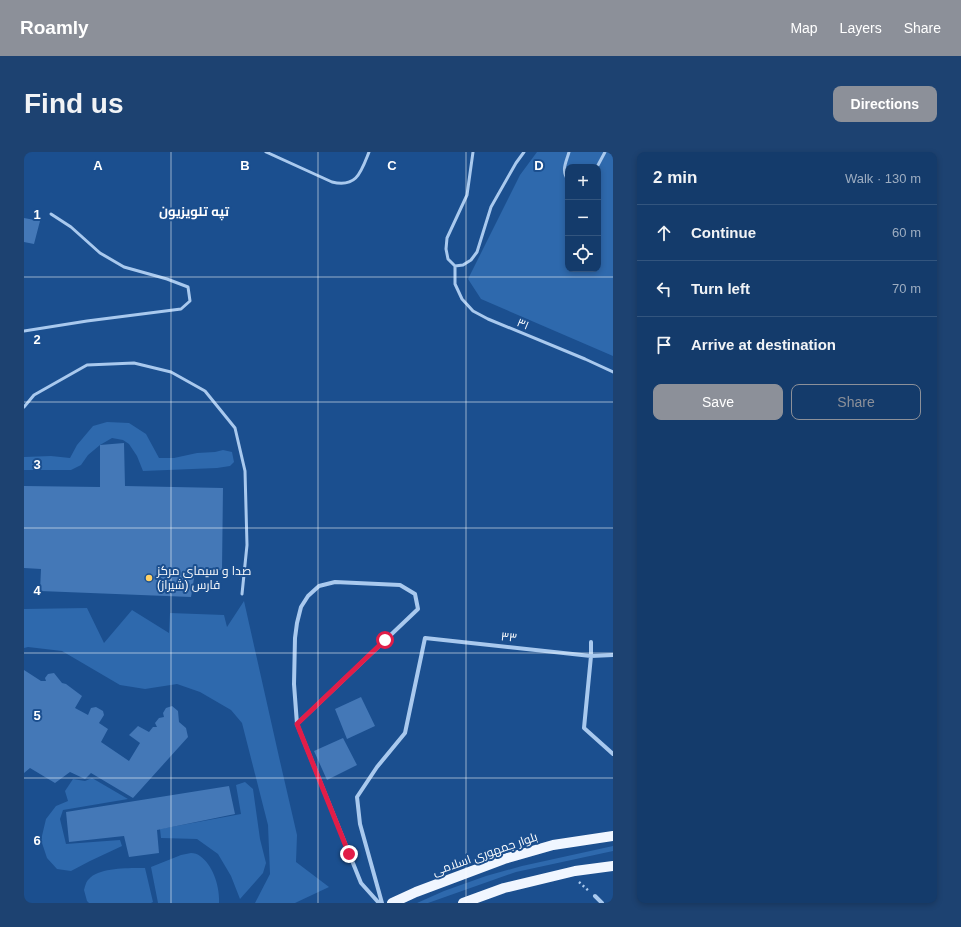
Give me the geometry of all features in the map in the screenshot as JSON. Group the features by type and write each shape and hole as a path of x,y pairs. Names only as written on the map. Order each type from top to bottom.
{"main road":[{"name":"بلوار جمهوری اسلامی","path":"392,903 416,892 504,859 553,845 613,836"},
{"path":"463,903 504,888 568,873 613,866"}],"street":[{"path":"297,724 418,609 416,594 400,585 335,582 319,586 308,596 301,606 295,638 294,684 297,724 361,883 380,903"},
{"name":"۳۳","path":"380,903 360,824 357,797 377,767 405,734 425,638 591,656 613,655"},
{"path":"591,642 584,728 613,754"},
{"path":"595,896 602,903"}],"lane":[{"path":"266,152 339,184 354,180 360,174 369,152"},
{"path":"473,152 467,195 447,238 446,248 448,259 455,266 463,265 471,260 477,252 490,207 524,152"},
{"path":"566,164 569,152"},
{"path":"599,164 605,152"},
{"path":"24,331 181,309 190,301 188,287 167,279 124,267 100,253 71,226 51,214"},
{"name":"۳۱","path":"455,266 455,284 462,299 473,311 488,319 613,372"},
{"path":"24,407 34,395 87,365 134,363 171,372 205,391 235,428 245,471 247,545 242,594"}],"path":[{"path":"568,873 595,896"}],"shaded area":[{"path":"537,152 613,152 613,356 481,299 468,279 520,175"},
{"path":"107,422 129,423 146,434 159,458 174,458 197,453 223,450 232,452 234,462 230,466 217,468 143,471 137,456 129,444 123,440 112,438 100,445 88,455 81,465 71,470 24,470 24,457 51,456 70,458 77,445 93,426"},
{"path":"244,601 297,835 296,862 329,887 295,903 255,903 270,874 268,825 242,723 231,710 200,692 177,684 145,689 120,685 62,651 28,647 24,648 24,609 87,608 104,643 132,610 169,633 170,613 224,615 227,627"},
{"path":"92,778 128,799 63,810 60,819 66,844 120,840 122,846 71,871 57,869 47,858 41,840 46,819 56,806 68,801 65,791 73,779 85,781"},
{"path":"245,782 253,789 260,839 266,863 263,873 240,899 231,876 218,854 197,839 161,838 160,829 241,814 236,785"},
{"path":"613,846 613,851 516,872 428,903 417,903 444,891 486,876 522,866"},
{"path":"191,853 199,855 209,865 217,883 219,903 158,903 151,867 181,855"},
{"path":"145,868 153,902 89,903 87,901 84,890 87,881 94,875 107,870"}],"building":[{"path":"24,218 40,221 34,244 24,242"},
{"path":"124,443 125,486 223,488 222,570 195,572 191,597 40,591 41,569 24,568 24,486 100,487 100,445"},
{"path":"24,670 41,681 46,681 45,678 48,674 54,673 62,683 66,684 82,696 75,708 88,715 91,708 96,707 103,711 104,715 99,723 108,729 101,742 129,761 140,743 129,735 138,726 149,732 153,727 157,727 155,723 159,718 164,717 163,713 166,708 172,706 178,711 179,722 186,728 188,737 133,798 91,773 85,779 70,772 55,783 30,768 24,773"},
{"path":"361,697 375,726 347,739 335,709"},
{"path":"343,738 357,765 327,780 314,751"},
{"path":"229,786 235,814 157,830 159,853 129,857 124,836 69,842 66,812"}],"place":[{"name":"صدا و سیمای مرکز فارس (شیراز)","path":"149,578"}],"district":[{"name":"تپه تلویزیون","path":"194,211"}],"route":[{"path":"349,854 297,724 385,640"}]}
